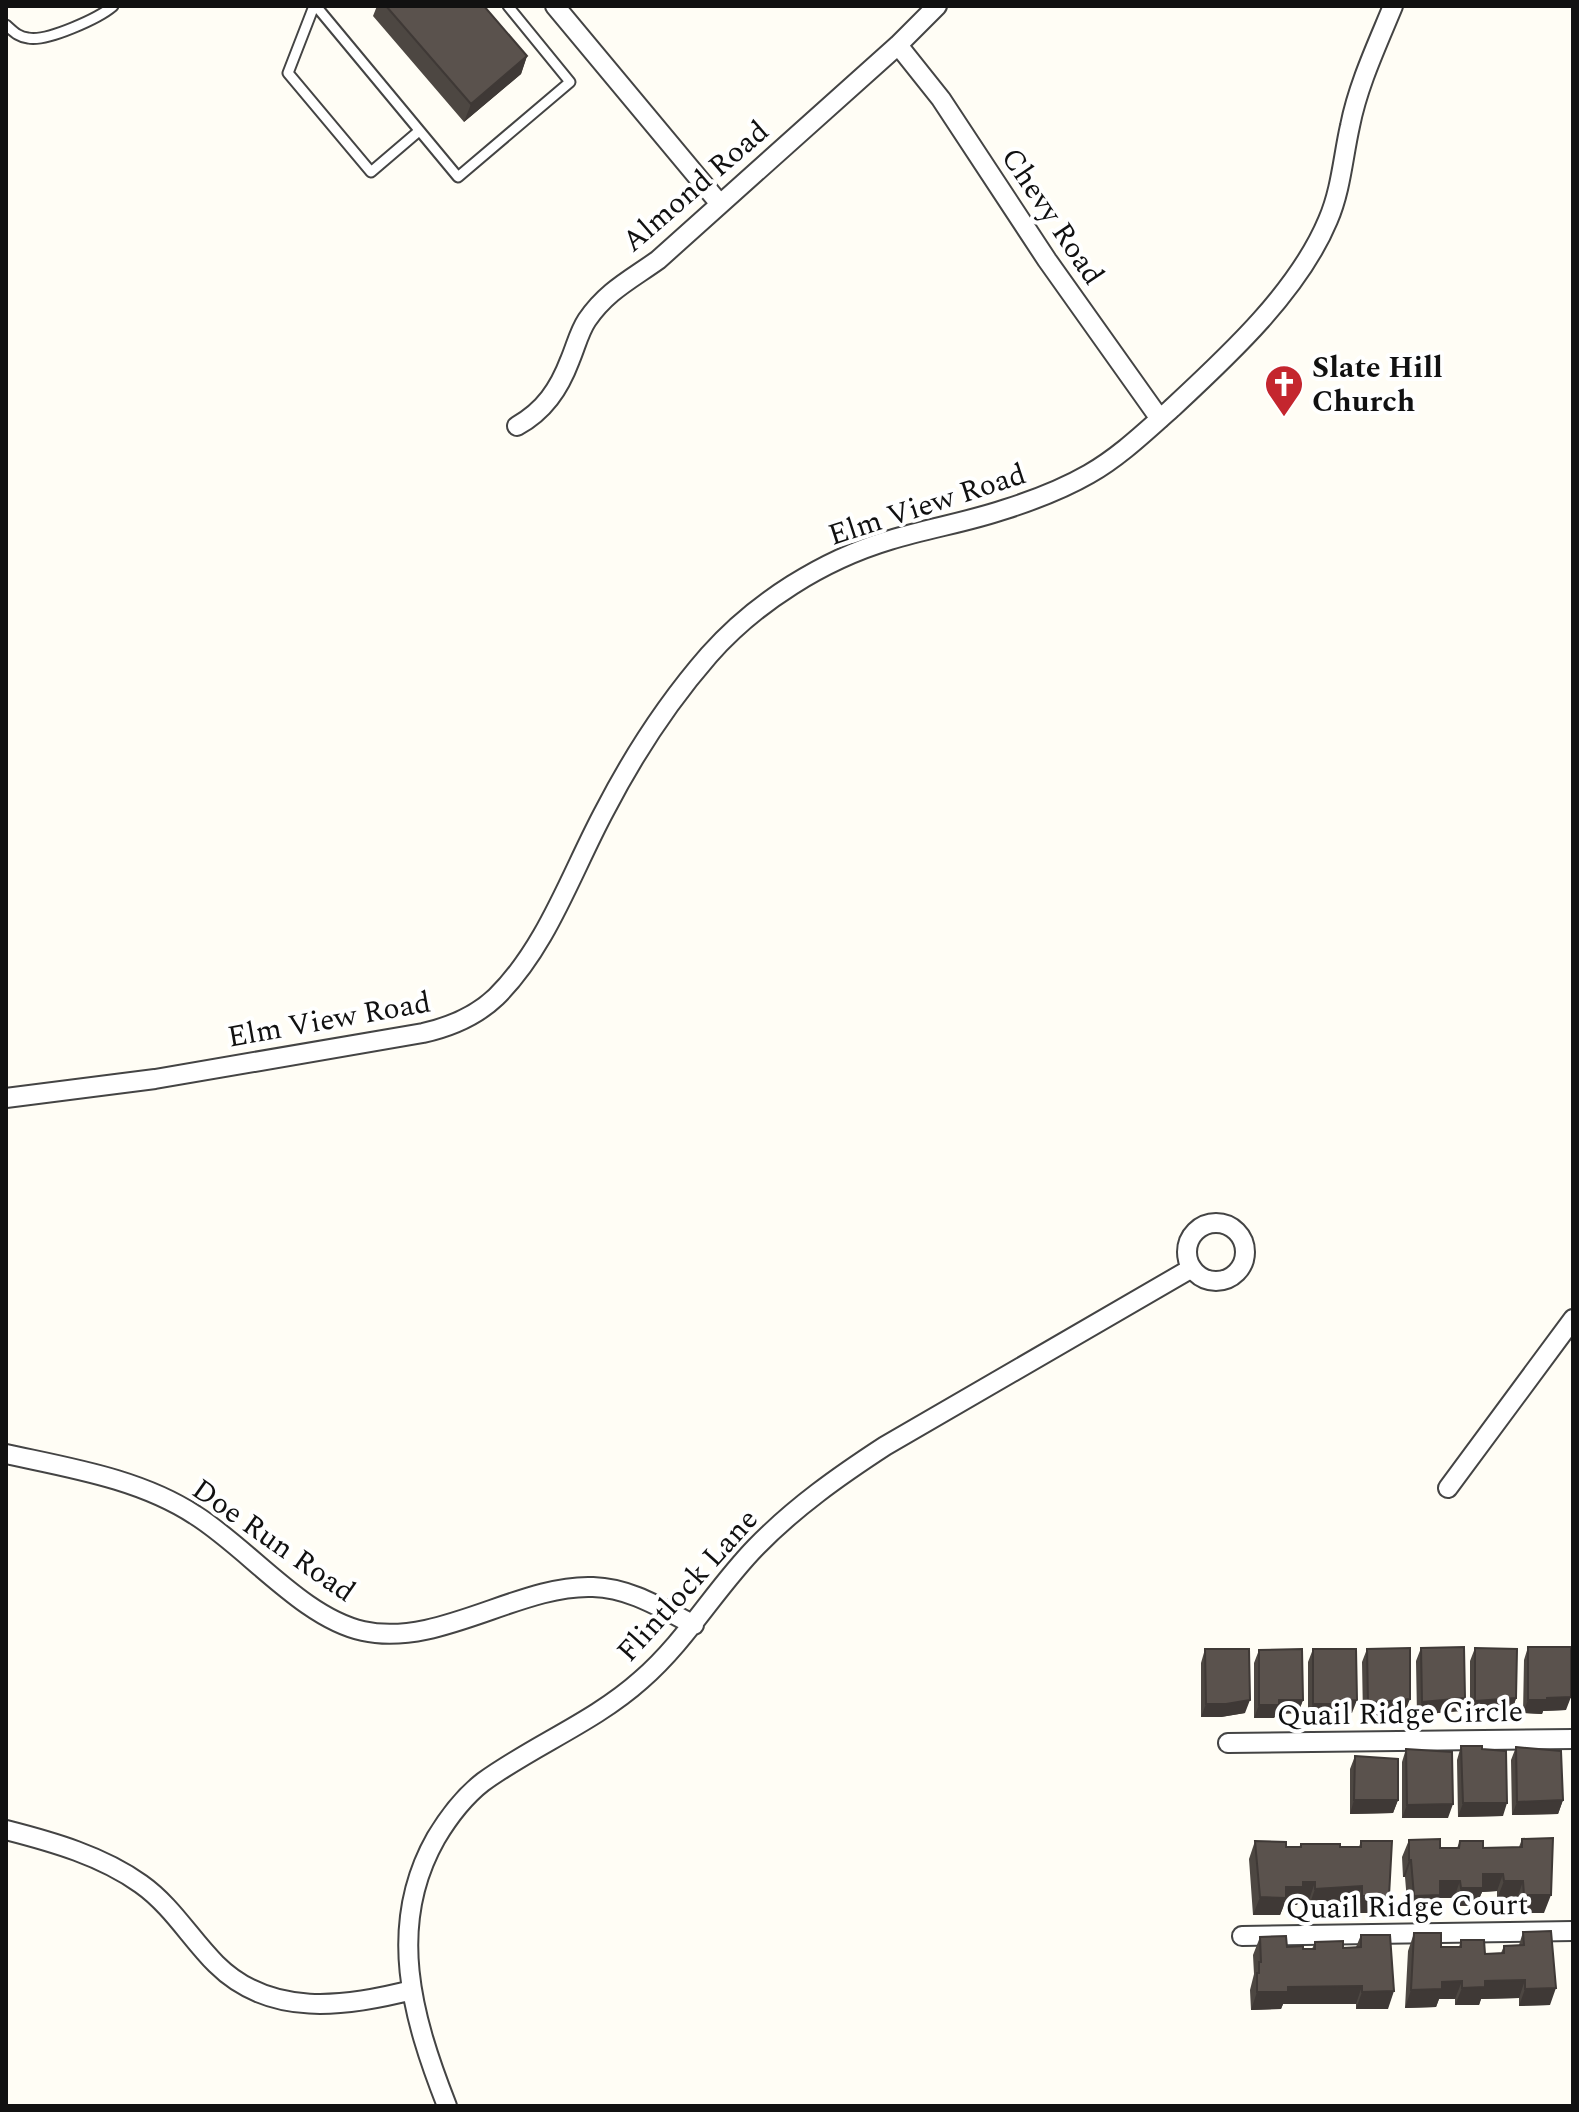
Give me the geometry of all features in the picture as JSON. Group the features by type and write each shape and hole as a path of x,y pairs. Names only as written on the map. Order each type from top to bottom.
{"street":[{"path":"555,6 720,204"},
{"name":"Almond Road","path":"517,426 537,415 555,389 586,322 604,298 619,284 658,260 898,45 937,6"},
{"name":"Elm View Road","path":"6,1098 155,1079 423,1033 458,1022 497,996 546,927 606,808 651,731 682,688 740,624 804,578 861,550 891,539 1007,509 1089,474 1121,453 1160,419 1244,338 1311,253 1336,200 1350,123 1393,6"},
{"name":"Chevy Road","path":"898,45 941,99 1047,260 1160,419"},
{"name":"Flintlock Lane","path":"447,2106 423,2037 412,1990 407,1938 417,1877 441,1829 457,1808 481,1784 582,1723 641,1681 694,1625 754,1549 791,1514 837,1478 885,1446 1192,1268"},
{"path":"1448,1488 1573,1319"},
{"name":"Doe Run Road","path":"6,1454 84,1472 158,1495 193,1513 225,1535 319,1612 340,1624 363,1631 388,1634 421,1631 562,1589 592,1587 641,1597 694,1625"},
{"name":"Quail Ridge Circle","path":"1228,1743 1573,1739"},
{"path":"6,1830 86,1854 143,1885 171,1910 216,1964 249,1989 278,2000 322,2005 344,2004 412,1990"},
{"name":"Quail Ridge Court","path":"1242,1936 1573,1931"}],"lane":[{"path":"6,25 15,34 40,39 103,15 113,6"},
{"path":"419,131 371,172 352,150 288,73 315,6 458,177 570,82 508,6"}],"building":[{"path":"386,6 484,6 527,56 471,104"},
{"path":"1464,1647 1465,1698 1422,1702 1421,1648"},
{"path":"1528,1647 1571,1647 1571,1697 1528,1700"},
{"path":"1410,1648 1410,1699 1368,1703 1367,1649"},
{"path":"1475,1648 1517,1649 1516,1698 1475,1701"},
{"path":"1205,1649 1249,1649 1250,1700 1206,1704"},
{"path":"1302,1649 1303,1700 1279,1700 1279,1705 1259,1705 1259,1650"},
{"path":"1313,1649 1356,1649 1357,1700 1313,1704"},
{"path":"1461,1746 1506,1751 1507,1803 1463,1803"},
{"path":"1516,1747 1561,1751 1563,1800 1517,1802"},
{"path":"1406,1749 1452,1752 1453,1804 1407,1805"},
{"path":"1355,1756 1398,1759 1398,1800 1354,1800"},
{"path":"1553,1838 1551,1895 1524,1895 1523,1881 1504,1881 1503,1874 1483,1874 1483,1888 1461,1888 1460,1881 1440,1881 1440,1895 1414,1896 1409,1840 1440,1839 1440,1848 1459,1848 1460,1841 1483,1841 1483,1848 1522,1847 1522,1839"},
{"path":"1255,1841 1286,1842 1286,1847 1340,1844 1340,1847 1361,1847 1361,1841 1392,1841 1389,1896 1362,1896 1362,1886 1315,1889 1315,1882 1303,1882 1303,1887 1286,1887 1286,1898 1260,1897"},
{"path":"1551,1931 1556,1988 1525,1989 1525,1980 1485,1981 1485,1987 1462,1988 1462,1981 1442,1982 1442,1989 1411,1990 1414,1933 1441,1933 1441,1947 1461,1947 1461,1940 1484,1940 1485,1954 1504,1953 1504,1946 1524,1945 1523,1932"},
{"path":"1361,1935 1390,1935 1394,1991 1362,1992 1362,1986 1288,1987 1288,1992 1257,1992 1260,1937 1286,1936 1287,1947 1315,1949 1315,1942 1343,1941 1343,1948 1361,1947"}],"place":[{"name":"Slate Hill Church","path":"1284,418"}]}
